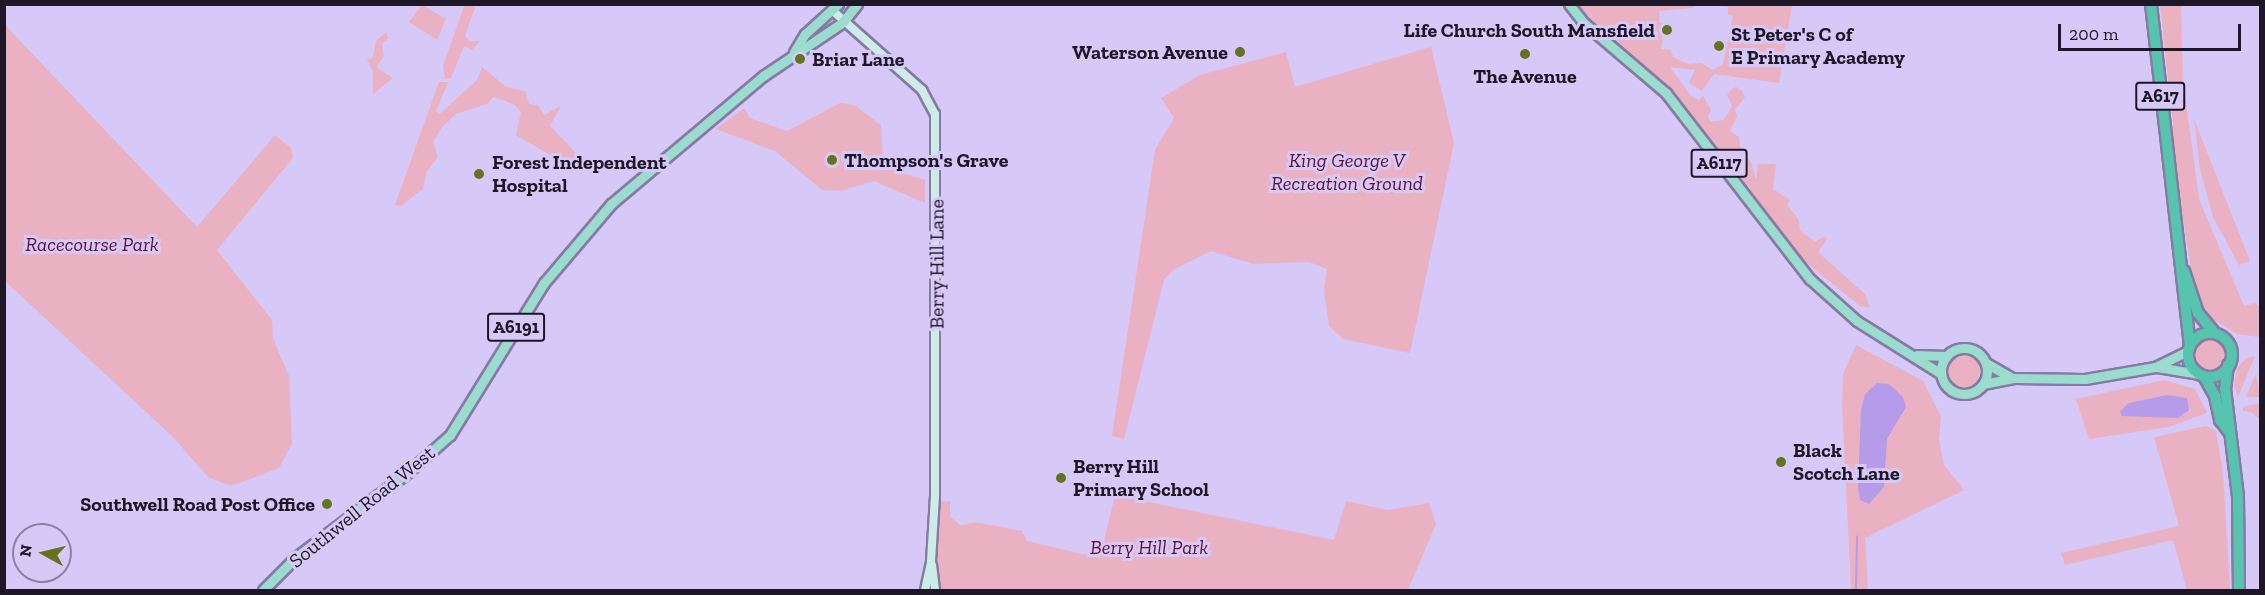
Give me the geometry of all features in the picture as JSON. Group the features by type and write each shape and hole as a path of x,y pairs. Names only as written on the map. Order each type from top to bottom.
{"highway":[{"name":"A617","path":"2151,4 2189,348"},
{"name":"A617","path":"2181,267 2198,313 2214,333"},
{"path":"2230,433 2220,420 2215,396 2190,363 2189,348 2200,335 2214,333 2230,347 2225,389 2238,497 2239,591"},
{"path":"2201,375 2221,373 2229,365"}],"main road":[{"name":"Southwell Road West","path":"263,591 296,557 408,473 450,435 544,283 576,242 653,166 794,52 813,44 843,22 857,4"},
{"name":"A6117","path":"1569,4 1584,23 1666,93 1810,279 1857,321 1940,373 1946,387 1954,393 1972,393 1983,384 2013,378 2085,379 2155,367 2189,348"},
{"name":"Southwell Road West","path":"794,52 805,34 836,8"},
{"name":"A6117","path":"1914,355 1946,356 1968,348 1979,353 1986,363 2013,378"},
{"path":"1940,373 1946,356"},
{"path":"1983,384 1986,363"},
{"name":"A6117","path":"2155,367 2201,375"}],"street":[{"name":"Berry Hill Lane","path":"836,8 843,22 922,90 935,114 937,394 931,562 925,591"},
{"path":"931,562 932,591"}],"green space":[{"path":"465,4 476,5 465,35 469,41 480,41 472,50 464,46 451,78 445,79 443,66"},
{"path":"422,5 446,19 437,40 409,22"},
{"path":"1576,5 1694,5 1692,8 1659,11 1660,23 1668,23 1664,27 1661,49 1671,50 1673,57 1688,64 1701,63 1713,70 1723,64 1733,16 1728,15 1728,7 1719,5 1792,5 1779,83 1714,74 1702,91 1689,83 1695,70 1670,67 1691,96 1699,100 1703,96 1711,110 1708,117 1711,122 1724,120 1732,106 1727,95 1732,89 1736,87 1742,91 1745,97 1735,110 1737,116 1730,131 1739,137 1741,151 1751,162 1756,180 1758,164 1776,164 1773,189 1790,200 1787,205 1799,220 1800,230 1815,242 1825,236 1827,239 1818,252 1865,294 1870,308 1860,306 1804,261 1757,204 1749,186 1740,183 1682,108"},
{"path":"2160,5 2181,5 2183,81 2199,199 2244,306 2255,303 2260,308 2260,337 2237,334 2206,315 2194,288 2169,127 2173,124"},
{"name":"Racecourse Park","path":"5,25 197,227 275,135 291,148 293,158 217,250 272,320 273,339 289,376 292,444 279,468 231,486 208,477 173,437 5,281"},
{"path":"386,32 388,38 382,44 384,56 376,67 393,78 373,94 373,71 367,60 373,57 376,41"},
{"name":"King George V Recreation Ground","path":"1431,47 1454,143 1410,353 1343,339 1329,326 1324,290 1327,269 1309,262 1253,264 1211,251 1173,270 1164,280 1124,439 1112,436 1155,150 1174,118 1161,98 1200,75 1286,52 1295,87"},
{"path":"482,67 506,87 525,91 529,104 538,105 544,115 561,106 550,126 582,159 581,167 572,173 564,170 550,155 516,135 521,112 515,105 494,97 487,104 456,114 442,127 433,142 438,157 427,171 423,189 401,206 395,205 439,82 448,82 436,111 440,114 477,80"},
{"path":"840,103 854,105 881,125 883,167 925,180 925,203 874,181 840,191 822,190 775,151 716,129 744,108 750,118 787,131"},
{"path":"2194,119 2250,261 2239,265 2213,217 2200,169"},
{"path":"2209,338 2221,343 2226,355 2221,367 2209,372 2197,367 2192,355 2197,343"},
{"path":"1856,345 1923,381 1941,416 1939,440 1944,465 1964,490 1865,538 1868,590 1851,590 1842,403 1843,374"},
{"path":"1963,354 1975,359 1980,371 1975,383 1963,388 1951,383 1946,371 1951,359"},
{"path":"2255,356 2238,397 2234,385 2237,369 2245,359"},
{"path":"2256,373 2260,397 2246,397"},
{"path":"2164,380 2195,389 2207,413 2168,427 2089,439 2076,399"},
{"path":"2260,405 2260,420 2251,412 2243,411 2243,407"},
{"path":"2206,426 2216,431 2223,472 2230,590 2187,590 2173,540 2065,565 2061,553 2179,526 2154,437"},
{"name":"Berry Hill Park","path":"1115,495 1334,540 1346,501 1388,510 1429,503 1436,524 1408,590 939,590 936,557 939,502 950,501 950,516 961,526 975,522 1022,531 1027,541 1100,558"}],"shaded area":[{"path":"1877,383 1889,384 1903,397 1906,407 1887,439 1884,487 1869,504 1860,500 1858,487 1861,410 1865,394"},
{"path":"2167,395 2187,398 2189,410 2178,418 2122,416 2120,411 2129,403"}],"waterway":[{"path":"1856,590 1857,537"}],"place":[{"name":"Life Church South Mansfield","path":"1667,30"},
{"name":"St Peter's C of E Primary Academy","path":"1719,46"},
{"name":"Waterson Avenue","path":"1240,52"},
{"name":"The Avenue","path":"1525,54"},
{"name":"Briar Lane","path":"800,59"},
{"name":"Thompson's Grave","path":"832,160"},
{"name":"Forest Independent Hospital","path":"479,174"},
{"name":"Black Scotch Lane","path":"1781,462"},
{"name":"Berry Hill Primary School","path":"1061,478"},
{"name":"Southwell Road Post Office","path":"327,504"}]}
